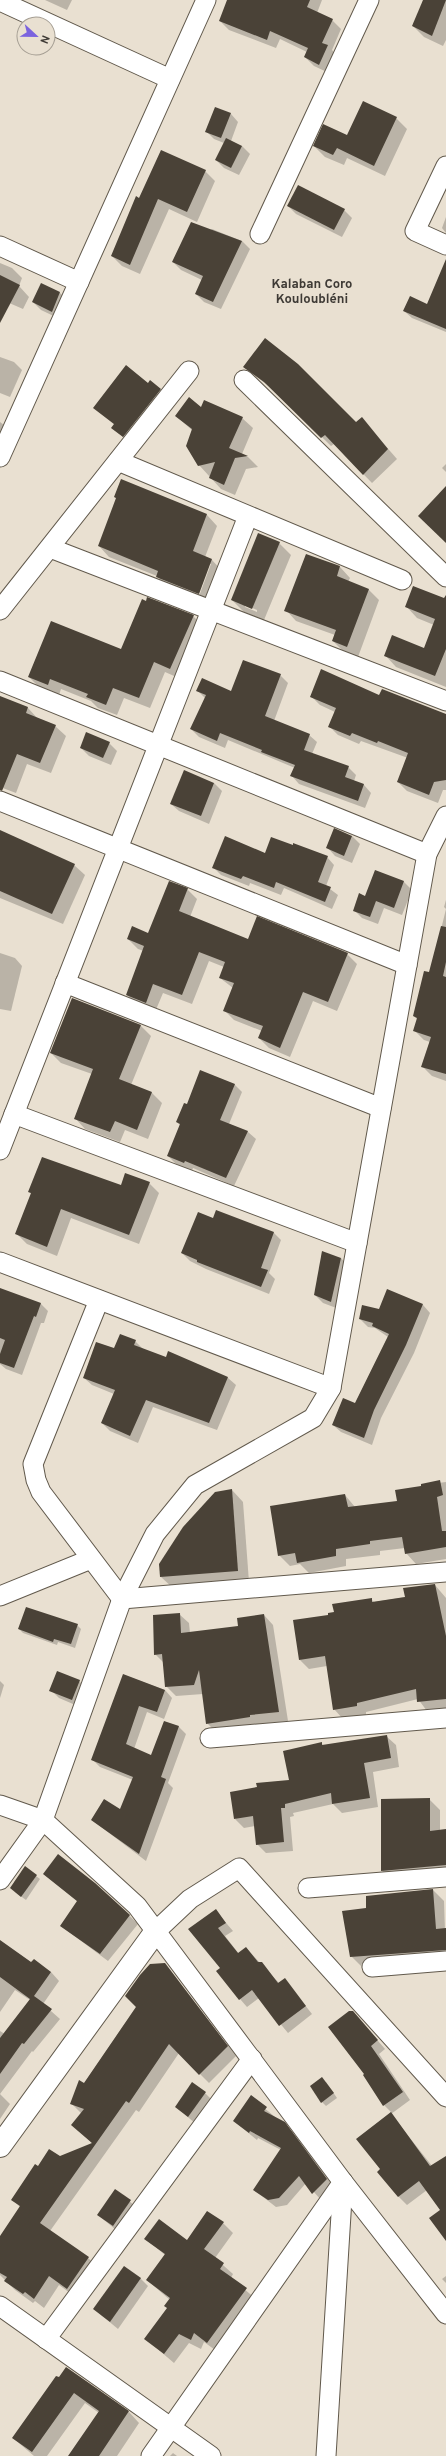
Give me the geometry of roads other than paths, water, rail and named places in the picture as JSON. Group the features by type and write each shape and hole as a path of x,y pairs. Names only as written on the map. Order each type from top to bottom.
{"street":[{"path":"0,457 206,0"},
{"path":"260,234 369,0"},
{"path":"8,3 170,78"},
{"path":"446,166 415,231 446,245"},
{"path":"0,246 79,282"},
{"path":"0,610 190,371"},
{"path":"244,380 446,577"},
{"path":"118,461 402,580"},
{"path":"0,1150 248,516"},
{"path":"50,548 446,701"},
{"path":"0,681 427,854"},
{"path":"0,801 407,965"},
{"path":"0,1880 43,1820 122,1599 155,1534 195,1485 313,1418 331,1388 427,854 446,816"},
{"path":"65,983 381,1108"},
{"path":"14,1114 357,1243"},
{"path":"0,1262 331,1388"},
{"path":"99,1300 33,1464 36,1480 41,1492 122,1599"},
{"path":"0,1596 91,1559"},
{"path":"122,1599 446,1572"},
{"path":"210,1738 446,1718"},
{"path":"0,1805 43,1820 137,1906 343,2182 446,2314"},
{"path":"0,2146 156,1931 190,1899 239,1868 446,2097"},
{"path":"308,1888 446,1877"},
{"path":"372,1968 446,1961"},
{"path":"46,2339 252,2059"},
{"path":"151,2456 343,2182"},
{"path":"326,2456 343,2182"},
{"path":"0,2306 211,2456"}],"district":[{"name":"Kalaban Coro Kouloubléni","path":"312,292"}]}
